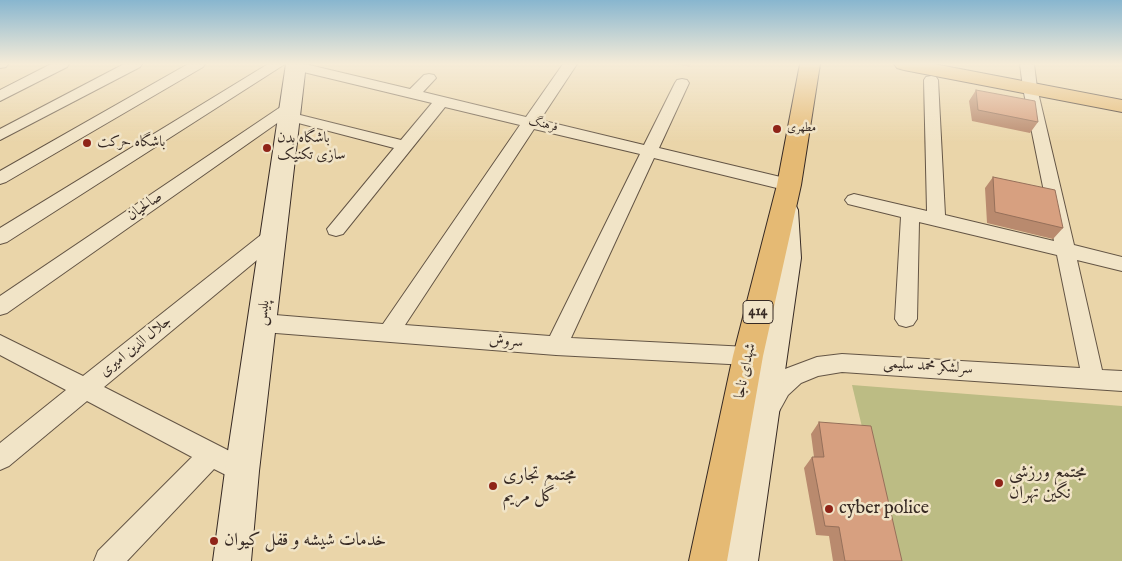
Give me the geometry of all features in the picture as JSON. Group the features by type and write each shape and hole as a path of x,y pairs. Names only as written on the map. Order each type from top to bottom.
{"main road":[{"name":"پلیس","path":"232,561 242,471 290,112 290,90"},
{"name":"شهدای ناجا","path":"708,561 748,356 787,192 805,90"},
{"path":"1041,90 1122,106"},
{"path":"739,561 788,258 787,192"}],"street":[{"path":"0,96 11,90"},
{"path":"0,135 85,90"},
{"path":"0,178 153,90"},
{"path":"0,236 247,90"},
{"name":"فرهنگ","path":"397,90 649,150 732,178 787,192"},
{"path":"413,94 417,90"},
{"path":"388,333 552,90"},
{"path":"556,346 678,90"},
{"path":"931,90 936,219"},
{"path":"1030,90 1093,379"},
{"path":"336,229 442,101"},
{"path":"290,112 405,146"},
{"name":"صالحیان","path":"0,307 290,112"},
{"path":"854,200 1122,264"},
{"path":"906,319 910,213"},
{"name":"جلال الدین امیری","path":"0,458 273,236"},
{"name":"سروش","path":"263,323 556,346 748,356"},
{"path":"0,344 242,471"},
{"name":"سرلشکر محمد سلیمی","path":"762,422 780,388 793,376 817,367 842,363 1122,382"},
{"path":"108,561 211,455"}],"green space":[{"name":"مجتمع ورزشی نگین تهران","path":"852,385 1122,406 1122,561 894,561"}],"building":[{"path":"976,90 1035,101 1038,122 978,110"},
{"path":"993,177 1055,190 1063,228 995,212"},
{"path":"819,422 871,426 902,561 845,561 839,527 825,526 812,457 824,457"}],"place":[{"name":"مطهری","path":"777,129"},
{"name":"باشگاه حرکت","path":"87,143"},
{"name":"باشگاه بدن سازی تکنیک","path":"267,148"},
{"name":"مجتمع ورزشی نگین تهران","path":"999,483"},
{"name":"مجتمع تجاری گل مریم","path":"493,486"},
{"name":"cyber police","path":"829,509"},
{"name":"خدمات شیشه و قفل کیوان","path":"214,541"}]}
